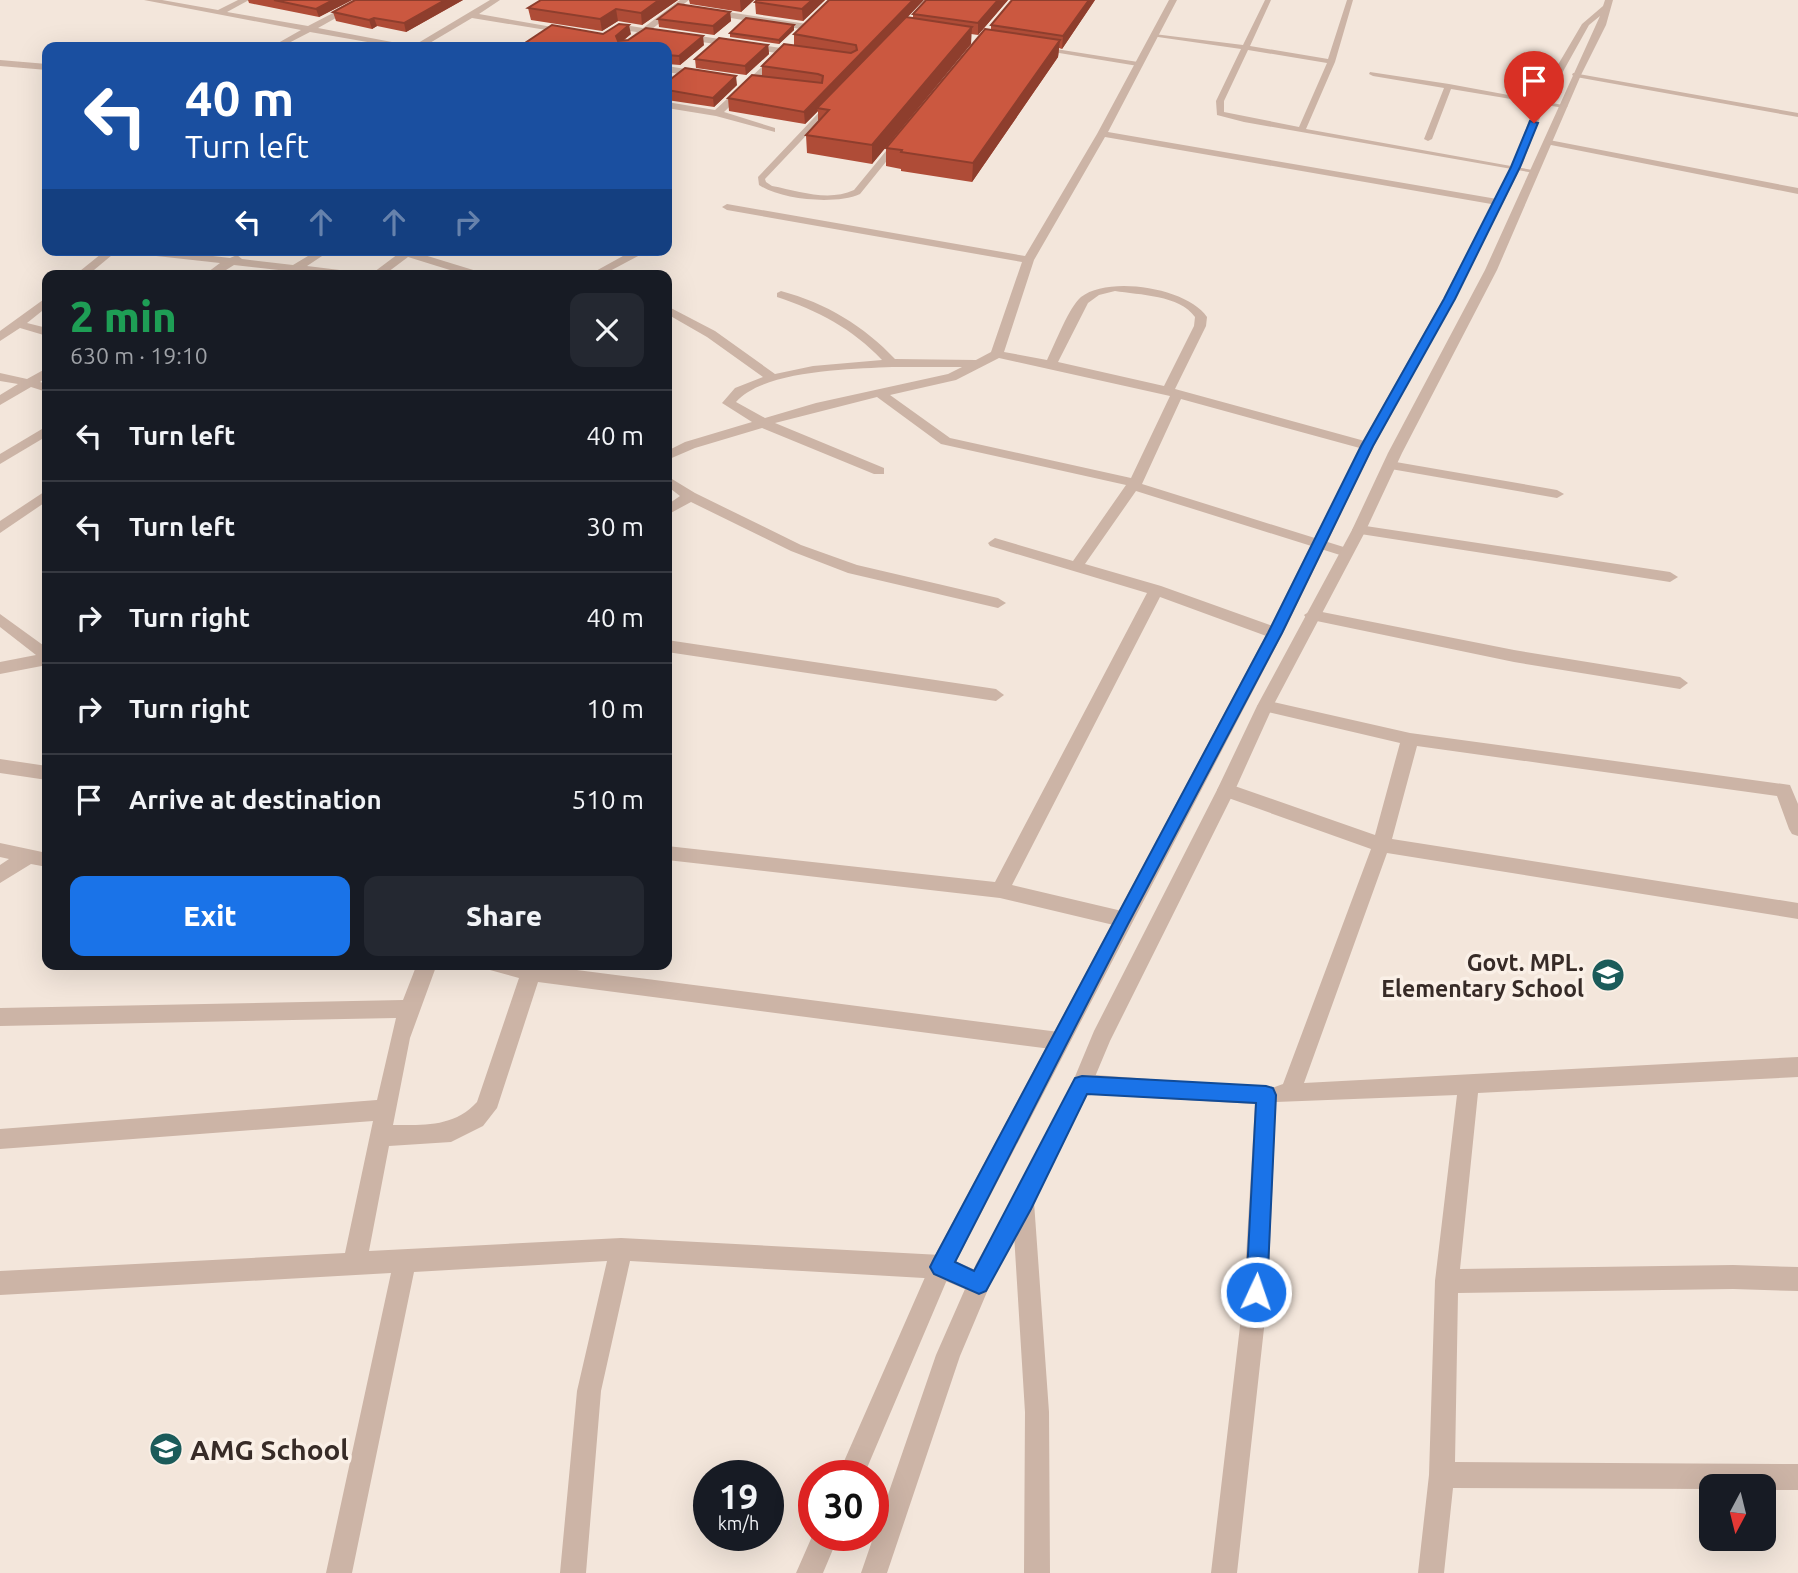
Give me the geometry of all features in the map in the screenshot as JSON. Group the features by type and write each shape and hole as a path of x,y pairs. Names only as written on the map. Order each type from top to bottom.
{"street":[{"path":"148,0 381,42"},
{"path":"218,13 245,0"},
{"path":"284,42 364,0"},
{"path":"426,42 496,0"},
{"path":"997,354 1028,260 1102,134 1173,0"},
{"path":"874,1573 948,1354 979,1283 1082,1084 1101,1038 1227,790 1265,706 1359,530 1491,270 1576,75 1602,25 1607,4"},
{"path":"857,1460 941,1267 1275,633 1367,446 1450,299 1516,167 1541,102 1586,24 1607,4"},
{"path":"630,42 676,7 688,5"},
{"path":"735,25 753,9"},
{"path":"703,11 807,27"},
{"path":"472,15 579,32"},
{"path":"799,35 816,18"},
{"path":"606,37 618,27 810,55"},
{"path":"709,49 726,33"},
{"path":"717,113 791,43"},
{"path":"0,63 42,67"},
{"path":"676,79 692,64"},
{"path":"672,70 711,76"},
{"path":"738,80 765,85"},
{"path":"672,106 717,113 772,130"},
{"path":"1102,134 1497,202"},
{"path":"726,207 1028,260"},
{"path":"87,270 105,256"},
{"path":"186,256 314,270"},
{"path":"218,270 241,256"},
{"path":"294,270 316,256"},
{"path":"383,270 402,256"},
{"path":"420,256 464,270"},
{"path":"607,270 631,256"},
{"path":"1051,365 1083,301 1095,293 1115,288 1172,297 1195,308 1201,317 1200,326 1135,486 1076,567"},
{"path":"781,295 805,301 848,325 892,363"},
{"path":"0,337 42,305"},
{"path":"672,312 711,334 773,378"},
{"path":"18,324 42,331"},
{"path":"672,454 690,445 816,407 952,377 997,354 1173,393 1367,446"},
{"path":"878,471 765,424 728,403 740,390 773,378 859,365 978,363"},
{"path":"0,401 42,375"},
{"path":"0,377 42,387"},
{"path":"879,393 946,441 1135,483 1135,486 1345,552"},
{"path":"0,460 42,433"},
{"path":"1390,465 1557,494"},
{"path":"672,483 690,496 796,548 853,569 998,603"},
{"path":"672,508 690,496"},
{"path":"2,522 42,501"},
{"path":"1359,530 1670,577"},
{"path":"995,543 1156,590 1275,633"},
{"path":"1000,890 1156,590"},
{"path":"1312,615 1514,656 1680,683"},
{"path":"0,619 42,653"},
{"path":"672,647 996,695"},
{"path":"0,668 42,658"},
{"path":"1265,706 1410,739 1791,790 1798,829"},
{"path":"1290,1093 1381,845 1410,739"},
{"path":"0,766 42,771"},
{"path":"1227,790 1381,845 1798,911"},
{"path":"0,850 42,859"},
{"path":"672,854 1000,890 1122,919"},
{"path":"0,875 28,856"},
{"path":"355,1262 400,1038 425,970"},
{"path":"520,970 1059,1041"},
{"path":"379,1136 449,1133 464,1129 476,1121 486,1108 531,973"},
{"path":"0,1017 409,1009"},
{"path":"1082,1084 1266,1095 1798,1067"},
{"path":"1432,1573 1442,1475 1447,1282 1469,1083"},
{"path":"1224,1573 1256,1292 1266,1095"},
{"path":"0,1139 384,1110"},
{"path":"1023,1202 1037,1412 1037,1573"},
{"path":"573,1573 589,1391 621,1249"},
{"path":"0,1283 621,1249 941,1267 979,1283"},
{"path":"339,1573 405,1260"},
{"path":"1447,1282 1798,1279"},
{"path":"1442,1475 1798,1477"},
{"path":"809,1573 819,1551"}],"lane":[{"path":"1268,0 1220,101 1220,114 1534,171"},
{"path":"1302,130 1331,62 1350,0"},
{"path":"1154,36 1245,47 1331,62"},
{"path":"1033,48 1138,64"},
{"path":"1373,74 1564,106"},
{"path":"1576,75 1798,115"},
{"path":"1428,139 1449,86"},
{"path":"836,99 761,178 762,183 769,188 833,198 850,197 907,131"},
{"path":"1549,142 1798,191"}],"building":[{"path":"274,0 333,0 316,9"},
{"path":"355,0 445,0 404,23 374,18 369,20 333,12"},
{"path":"541,0 659,0 641,13 616,9 600,19 528,8"},
{"path":"812,0 802,9 755,2"},
{"path":"829,0 913,0 804,112 728,98 752,75 822,83 823,76 818,74 762,66 784,44 851,53 857,50 856,45 794,34"},
{"path":"926,0 998,0 978,23 913,14"},
{"path":"1012,0 1089,0 1063,36 991,25"},
{"path":"678,4 730,12 713,26 658,19"},
{"path":"906,17 972,27 872,145 806,135 829,110 817,108"},
{"path":"746,18 794,25 779,40 730,33"},
{"path":"619,24 629,25 616,36 618,41 628,40 646,28 703,36 679,56 672,55 672,42 526,42 552,25 603,34"},
{"path":"985,29 1060,40 973,163 886,148"},
{"path":"719,38 768,45 745,66 695,59"},
{"path":"685,68 736,76 713,98 672,91 672,78"}],"place":[{"name":"Govt. MPL. Elementary School","path":"1608,975"},
{"name":"AMG School","path":"166,1449"}],"route":[{"path":"1256,1292 1266,1095 1082,1084 979,1283 941,1267 1275,633 1367,446 1450,299 1516,167 1534,123"}]}
